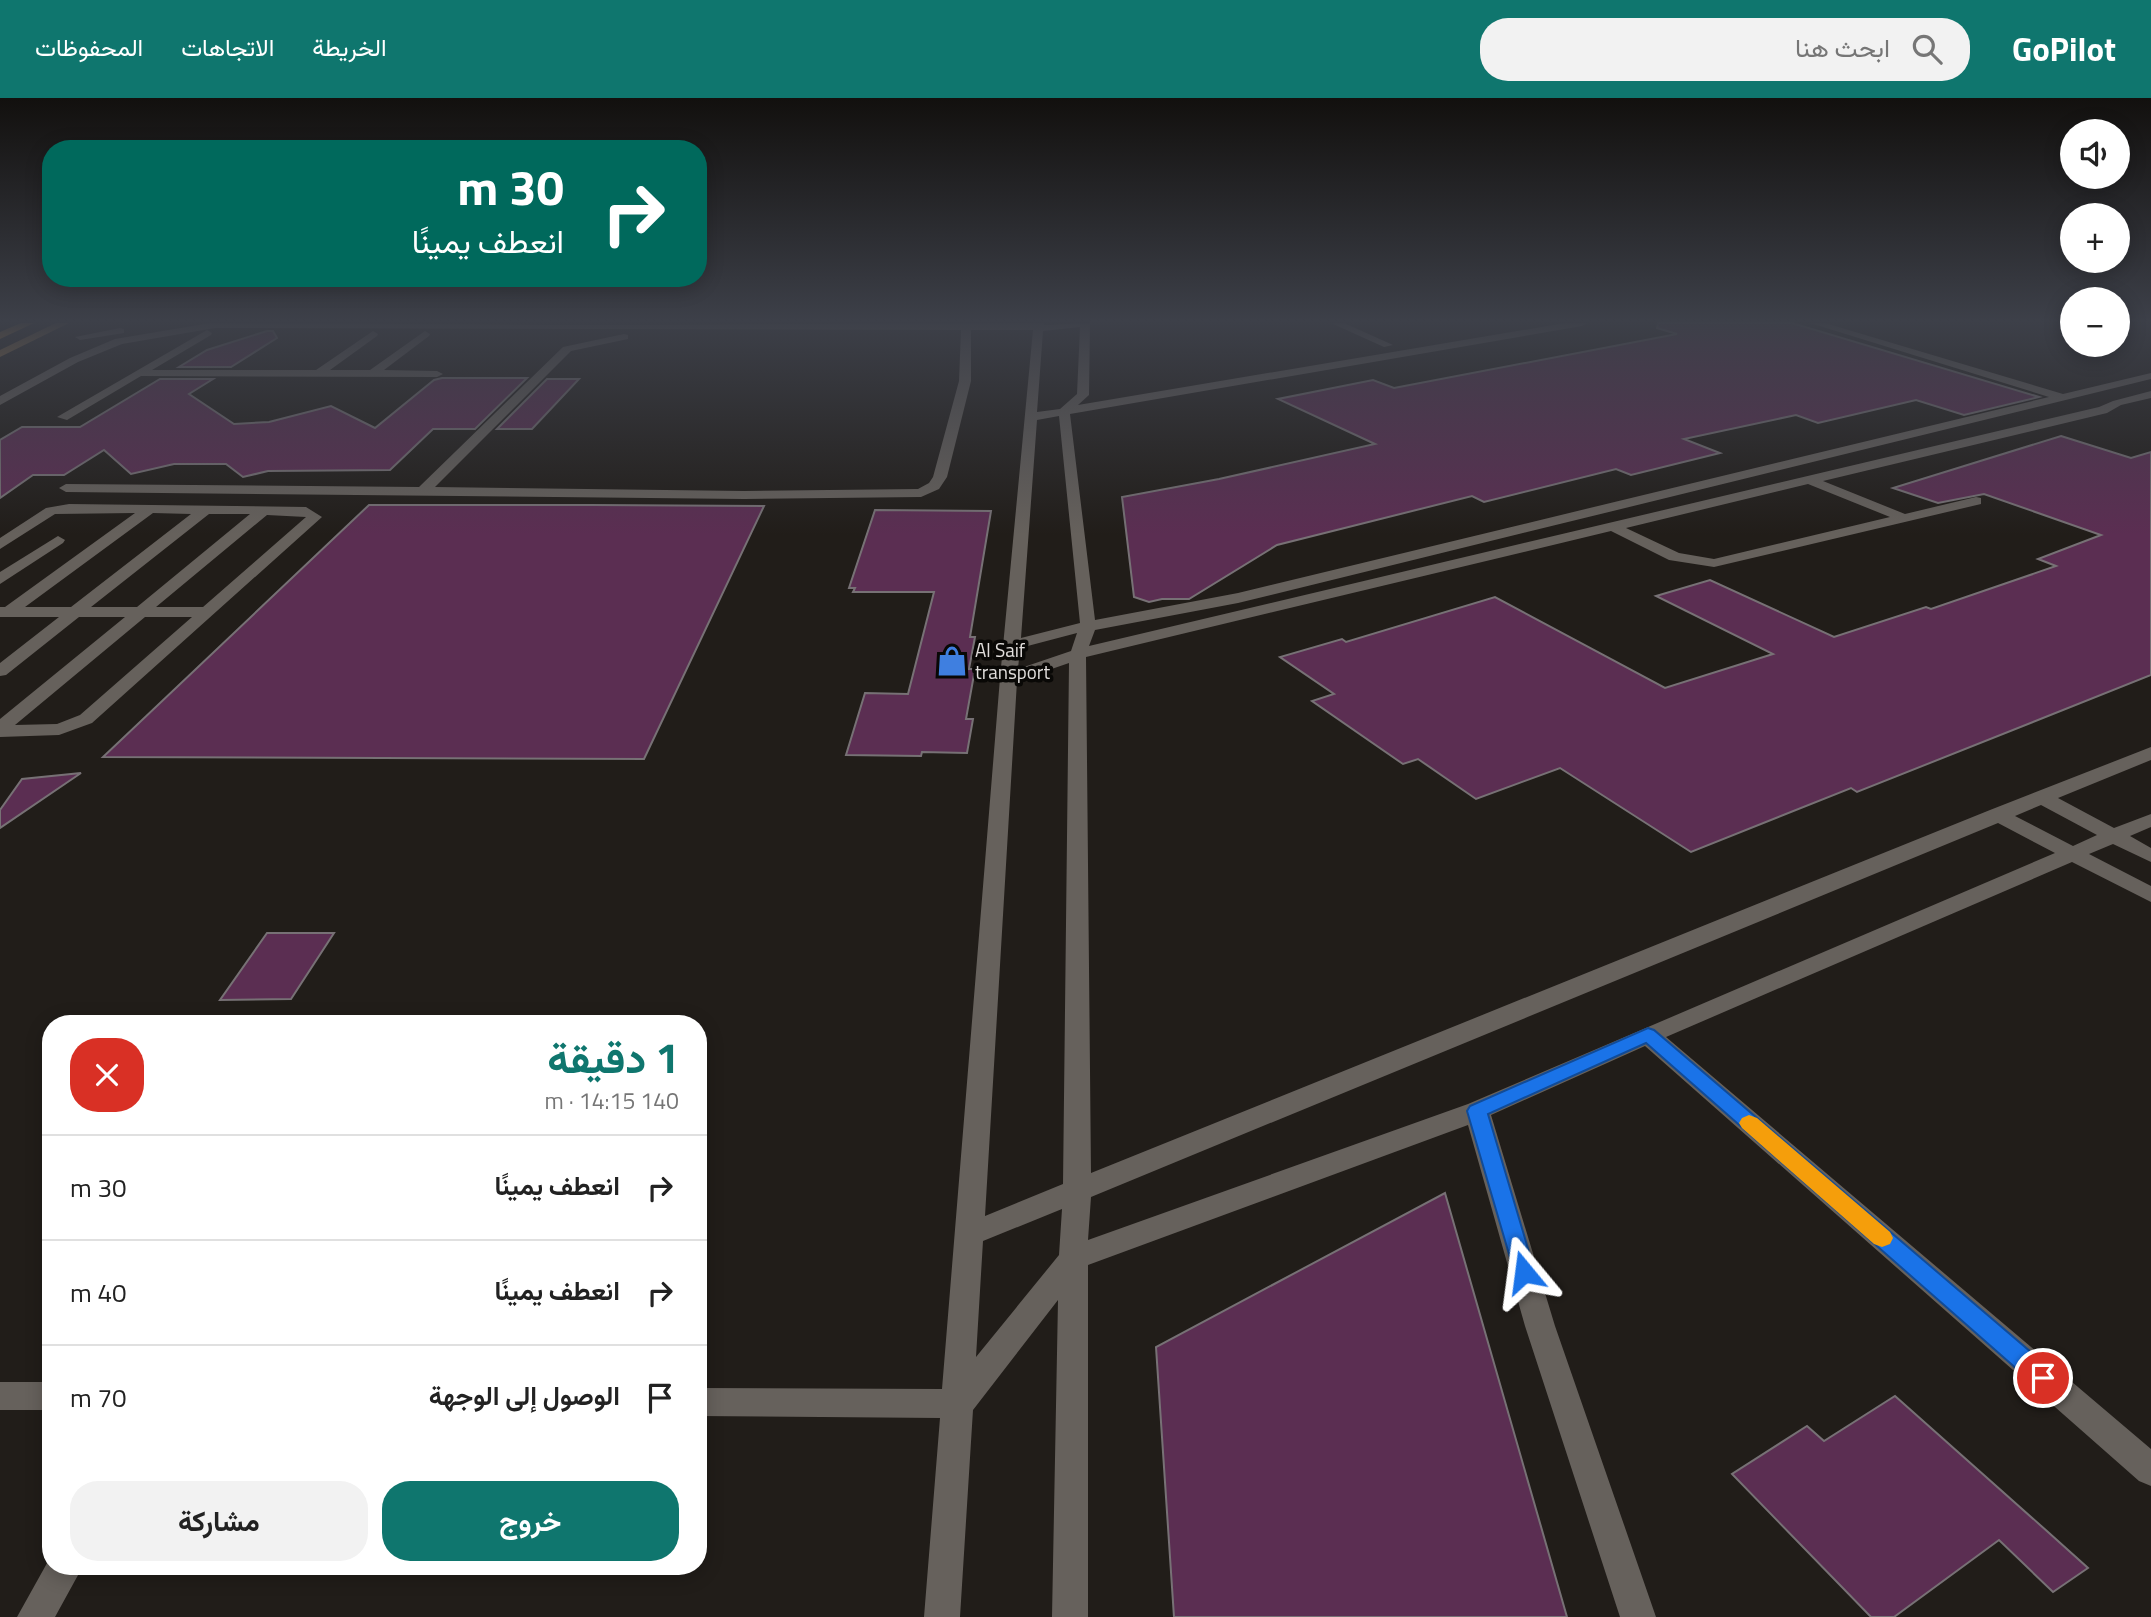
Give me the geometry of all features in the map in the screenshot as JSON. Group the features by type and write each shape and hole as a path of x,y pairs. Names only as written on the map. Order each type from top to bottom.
{"street":[{"path":"63,417 103,394"},
{"path":"423,491 521,394"},
{"path":"66,488 744,495 921,493 934,486 940,477 962,394"},
{"path":"1045,394 1088,626 1078,654 1077,1191 1073,1258 1070,1617"},
{"path":"1046,406 1090,394"},
{"path":"1046,406 1124,394"},
{"path":"2049,394 2103,410"},
{"path":"1012,645 1088,626 1238,598 2081,394"},
{"path":"2088,394 2117,403"},
{"path":"1009,678 1078,654 2103,410 2117,403 2151,394"},
{"path":"942,1617 1009,678 1046,406"},
{"path":"1810,480 1904,518"},
{"path":"1613,527 1676,558 1693,564 1714,563 1976,501"},
{"path":"0,545 51,511 60,509 306,511 316,517 86,719 59,729 0,729"},
{"path":"3,614 150,509"},
{"path":"0,671 205,510"},
{"path":"0,729 263,510"},
{"path":"0,579 58,540"},
{"path":"3,614 207,612"},
{"path":"968,1234 2151,753"},
{"path":"2041,797 2151,856"},
{"path":"1997,814 2151,895"},
{"path":"958,1404 1073,1258 1477,1111 2151,820"},
{"path":"1648,1035 2151,1470"},
{"path":"1477,1111 1540,1326 1638,1617"},
{"path":"0,1396 42,1396"},
{"path":"707,1402 958,1404"},
{"path":"35,1617 60,1575"}],"building":[{"path":"135,394 189,394 234,424 269,422 331,406 375,428 417,394 511,394 475,429 433,429 390,470 268,471 243,477 226,464 174,464 131,474 104,450 64,475 33,475 0,498 0,440 22,427 80,427"},
{"path":"532,394 565,394 532,429 497,429"},
{"path":"1304,394 2029,394 2039,397 1964,415 1916,400 1818,423 1796,415 1684,439 1720,453 1631,475 1616,469 1484,502 1472,496 1277,545 1189,599 1149,602 1134,597 1122,497 1219,479 1375,444 1278,399"},
{"path":"2061,436 2131,458 2151,452 2151,675 1857,792 1851,788 1691,852 1560,768 1476,799 1418,759 1403,764 1312,701 1334,694 1280,657 1342,639 1346,642 1495,597 1665,688 1773,654 1656,596 1710,580 1834,637 1926,607 1931,609 2056,566 2038,559 2101,535 1984,494 1938,503 1893,488"},
{"path":"369,505 764,506 644,759 103,757"},
{"path":"875,510 991,511 970,637 975,637 969,669 975,669 966,719 973,719 967,753 922,752 921,756 846,755 865,693 908,694 934,592 853,592 855,588 849,588"},
{"path":"81,773 0,828 0,810 22,779"},
{"path":"267,933 334,933 291,999 220,1000"},
{"path":"1445,1193 1567,1617 1174,1617 1156,1347"},
{"path":"1895,1396 2088,1568 2053,1592 1999,1540 1894,1617 1871,1617 1732,1474 1807,1426 1824,1441"}],"slow traffic":[{"path":"1749,1123 1882,1238"}],"place":[{"name":"Al Saif transport","path":"952,661"}],"route":[{"path":"1524,1272 1477,1111 1648,1035 2043,1378"}]}
